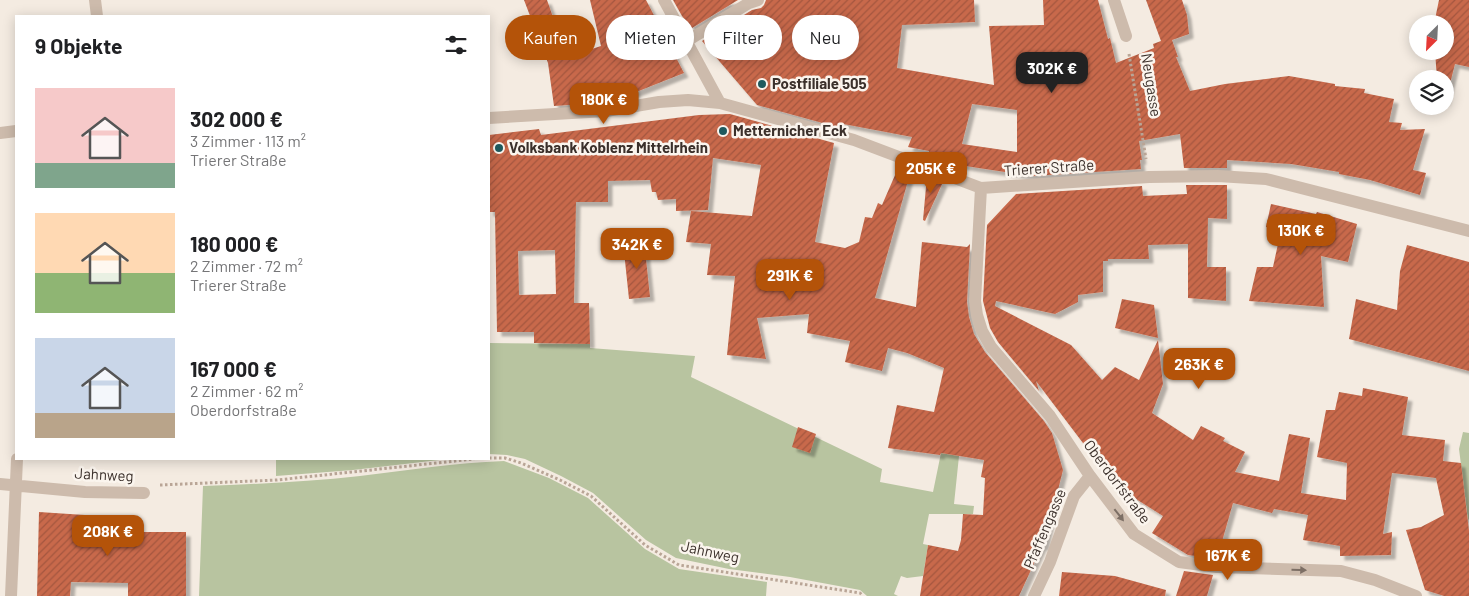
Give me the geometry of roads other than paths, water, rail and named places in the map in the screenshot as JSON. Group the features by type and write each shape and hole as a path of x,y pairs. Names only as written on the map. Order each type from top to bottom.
{"street":[{"path":"95,0 97,15"},
{"path":"664,0 672,15"},
{"path":"694,36 749,3 758,0"},
{"name":"Neugasse","path":"1114,0 1126,36"},
{"path":"694,55 720,102"},
{"name":"Trierer Straße","path":"490,118 606,111 659,102 688,100 720,102 854,140 981,188 1149,177 1218,176 1266,179 1469,231"},
{"path":"0,133 15,131"},
{"name":"Oberdorfstraße","path":"981,188 975,301 982,331 991,347 1050,416 1090,476 1134,534 1179,562 1218,567 1341,571 1375,580 1416,596"},
{"path":"11,596 16,460"},
{"name":"Pfaffengasse","path":"1034,596 1050,562 1074,496 1090,476"},
{"name":"Jahnweg","path":"0,484 85,492 144,493"}],"place":[{"name":"Postfiliale 505","path":"762,84"},
{"name":"Metternicher Eck","path":"723,131"},
{"name":"Volksbank Koblenz Mittelrhein","path":"499,148"}]}
